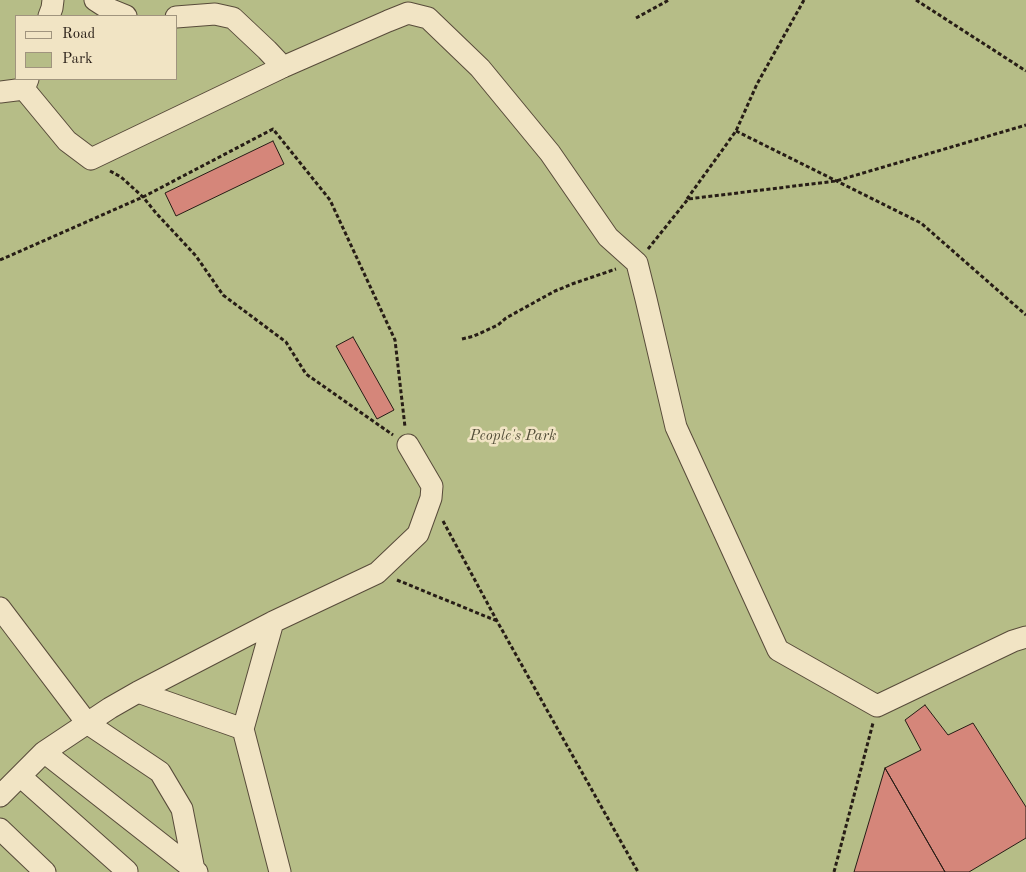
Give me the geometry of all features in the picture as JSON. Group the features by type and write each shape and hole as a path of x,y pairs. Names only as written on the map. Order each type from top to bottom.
{"lane":[{"path":"49,15 53,0"},
{"path":"95,0 124,15"},
{"path":"0,92 26,84 67,141 90,159 283,67 388,21 408,13 428,18 480,68 550,153 608,237 637,263 676,427 778,650 877,706 1013,641 1026,637"},
{"path":"178,17 215,14 233,18 283,67"},
{"path":"0,796 44,752 138,692 273,622 377,573 418,534 431,498 432,486 408,445"},
{"path":"0,608 87,723 160,772 182,809 196,871"},
{"path":"273,622 243,729 280,872"},
{"path":"138,692 243,729"},
{"path":"44,752 196,871"},
{"path":"20,776 127,871"},
{"path":"0,828 45,872"}],"path":[{"path":"636,18 669,0"},
{"path":"462,339 474,336 498,325 506,318 555,291 637,263 688,198 736,131 758,84 804,0"},
{"path":"916,0 1026,71"},
{"path":"688,198 836,181 1026,125"},
{"path":"0,260 143,197 273,129 330,200 395,340 408,445"},
{"path":"736,131 921,223 1026,315"},
{"path":"90,159 121,177 143,197 196,256 222,295 286,342 306,374 408,445"},
{"path":"431,498 497,621 638,872"},
{"path":"377,573 497,621"},
{"path":"834,872 877,706"}],"green space":[{"name":"People's Park","path":"0,0 1026,0 1026,872 0,872"}],"building":[{"path":"273,141 284,164 176,216 165,193"},
{"path":"353,337 394,410 377,419 336,346"},
{"path":"925,705 948,735 973,723 1026,807 1026,838 969,872 945,872 885,768 921,750 905,720"},
{"path":"885,768 945,872 854,872"}]}
